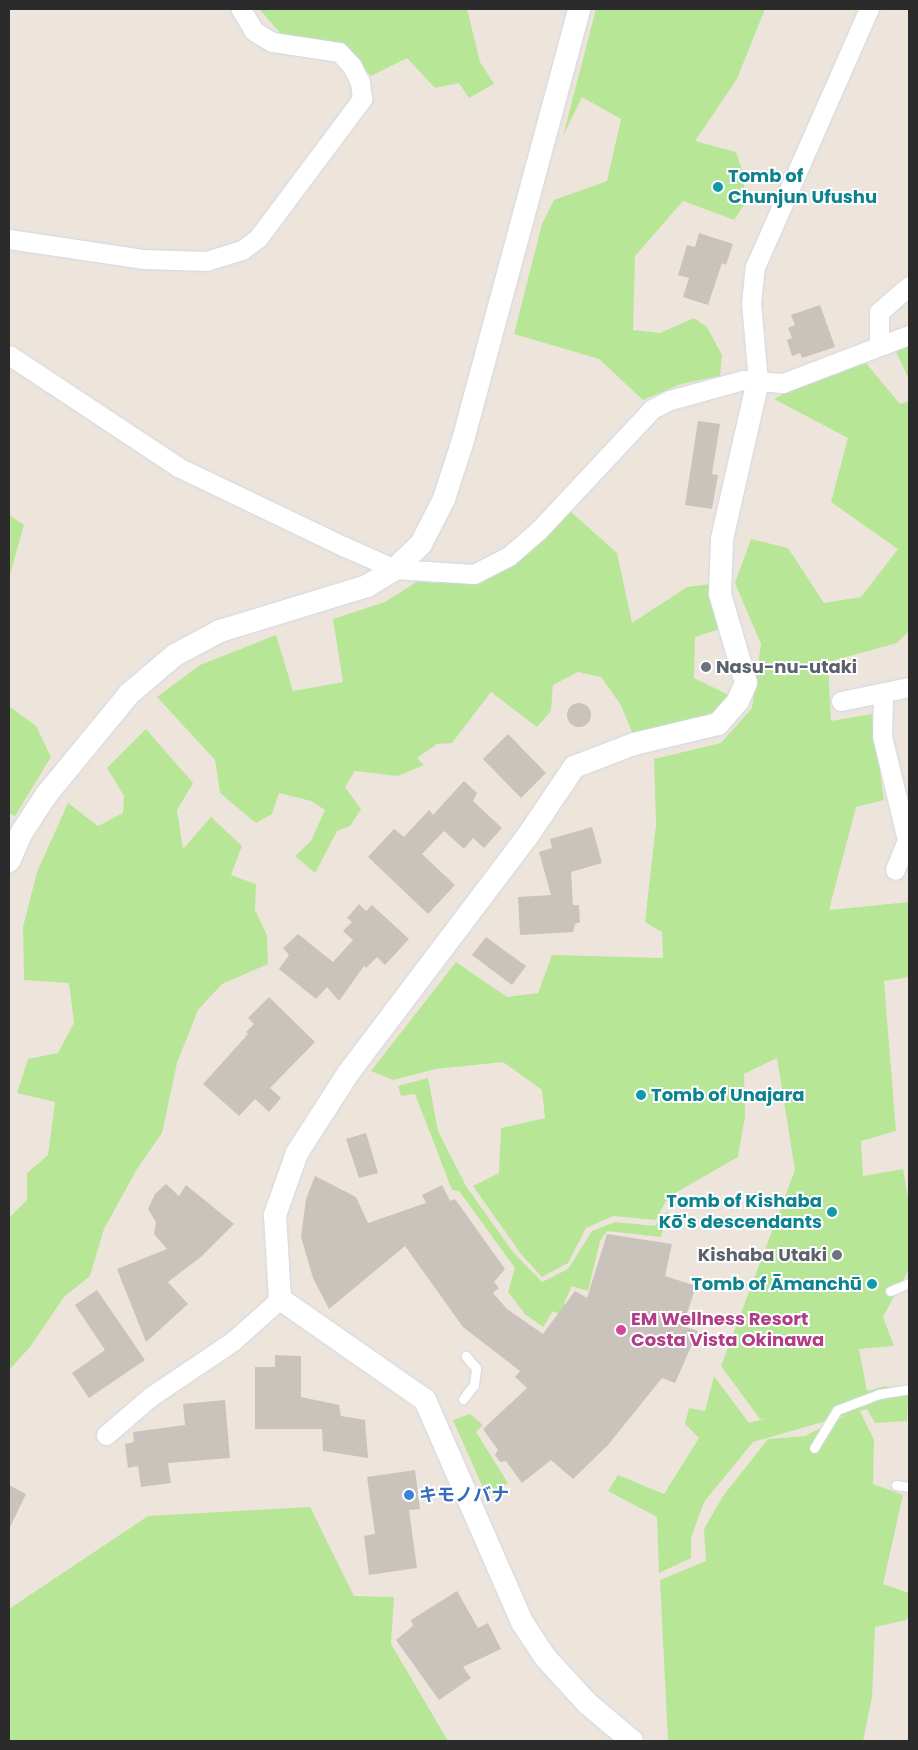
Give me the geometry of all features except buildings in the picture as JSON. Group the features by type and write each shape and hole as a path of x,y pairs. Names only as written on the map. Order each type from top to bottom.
{"street":[{"path":"9,239 143,259 206,261 242,250 258,238 362,99 360,82 352,66 340,52 272,42 254,31 242,9"},
{"path":"9,861 22,832 47,794 129,694 175,655 220,631 367,586 395,569 421,544 444,499 579,9"},
{"path":"280,1300 275,1215 297,1153 349,1072 529,834 574,767 634,744 718,724 738,701 746,683 720,594 722,539 758,381 751,302 756,267 869,9"},
{"path":"879,346 879,312 909,286"},
{"path":"9,355 178,467 395,569 474,574 509,556 538,531 652,410 670,400 743,380 783,383 909,334"},
{"path":"841,701 909,688"},
{"path":"883,693 882,736 907,840 896,870"},
{"path":"106,1435 150,1397 233,1341 280,1300"},
{"path":"280,1300 426,1400 522,1622 545,1657 588,1704 632,1741"}],"lane":[{"path":"890,1291 909,1282"},
{"path":"463,1400 474,1384 476,1368 466,1356"},
{"path":"814,1448 836,1410 879,1394 909,1389"},
{"path":"896,1485 909,1487"}],"green space":[{"path":"467,9 480,62 494,84 469,98 459,83 435,88 407,58 371,76 347,49 283,36 260,10"},
{"path":"596,9 765,9 737,79 695,141 736,152 744,176 744,205 734,220 683,201 635,256 633,330 660,333 694,318 707,327 722,355 720,376 681,384 643,400 599,359 514,334 542,224 554,200 607,181 621,119 582,97 563,136"},
{"path":"909,344 909,379 895,350"},
{"path":"866,363 900,404 909,401 909,631 897,643 828,662 831,721 872,714 884,800 856,807 829,910 909,902 909,977 884,981 896,1131 861,1141 863,1176 903,1169 909,1204 909,1269 883,1317 894,1346 859,1349 867,1391 885,1386 908,1394 907,1421 875,1423 867,1409 860,1411 874,1440 873,1484 903,1495 883,1584 909,1593 909,1616 906,1620 875,1627 872,1697 863,1741 668,1741 660,1580 706,1561 704,1529 723,1496 768,1439 805,1436 847,1415 753,1442 704,1502 691,1538 691,1558 659,1573 657,1517 608,1491 618,1475 664,1494 699,1438 685,1424 689,1408 705,1411 714,1376 749,1423 767,1418 760,1419 721,1366 795,1170 777,1058 744,1074 745,1116 738,1157 668,1197 656,1220 613,1216 586,1228 568,1263 542,1277 521,1254 473,1186 499,1173 501,1128 545,1118 542,1090 503,1062 436,1069 393,1080 371,1071 456,962 507,997 538,993 552,955 663,958 662,932 645,922 656,825 654,759 721,743 752,708 761,644 735,583 751,539 788,548 824,603 861,597 898,549 831,502 848,438 774,399 817,375"},
{"path":"570,511 617,553 632,623 687,587 710,584 723,628 695,637 694,678 731,696 720,712 633,735 621,705 601,677 578,672 553,685 551,711 537,727 491,692 452,743 437,744 417,758 424,765 398,776 355,771 345,787 361,809 350,826 337,831 315,873 295,856 311,841 325,810 311,801 279,793 272,814 256,823 220,793 215,760 157,697 200,665 276,635 293,691 343,682 333,619 385,602 418,581 432,583 480,579 521,558"},
{"path":"9,515 24,525 9,578"},
{"path":"9,706 36,726 51,757 15,816 9,813"},
{"path":"146,729 193,783 177,810 183,849 211,817 242,846 231,875 256,884 255,910 267,935 268,964 222,984 198,1010 177,1063 162,1133 137,1169 104,1229 90,1276 64,1297 30,1347 9,1370 9,1218 27,1200 27,1173 48,1155 55,1102 17,1093 28,1059 58,1053 74,1023 69,983 24,980 23,927 37,872 68,803 98,826 123,813 124,796 107,768"},
{"path":"428,1078 438,1131 466,1186 513,1252 542,1282 568,1269 592,1231 615,1222 655,1226 668,1210 661,1237 607,1231 600,1241 588,1291 572,1286 564,1303 576,1315 571,1322 553,1311 543,1327 525,1314 508,1292 515,1268 459,1191 452,1190 415,1094 401,1096 398,1086"},
{"path":"470,1414 483,1425 476,1432 508,1483 487,1497 453,1420"},
{"path":"310,1507 354,1596 394,1597 391,1644 448,1741 9,1741 9,1609 148,1516"}],"place":[{"name":"Tomb of Chunjun Ufushu","path":"718,187"},
{"name":"Nasu-nu-utaki","path":"706,667"},
{"name":"Tomb of Unajara","path":"641,1095"},
{"name":"Tomb of Kishaba Kō's descendants","path":"832,1212"},
{"name":"Kishaba Utaki","path":"837,1255"},
{"name":"Tomb of Āmanchū","path":"872,1284"},
{"name":"EM Wellness Resort Costa Vista Okinawa","path":"621,1330"},
{"name":"キモノバナ","path":"409,1495"}]}
